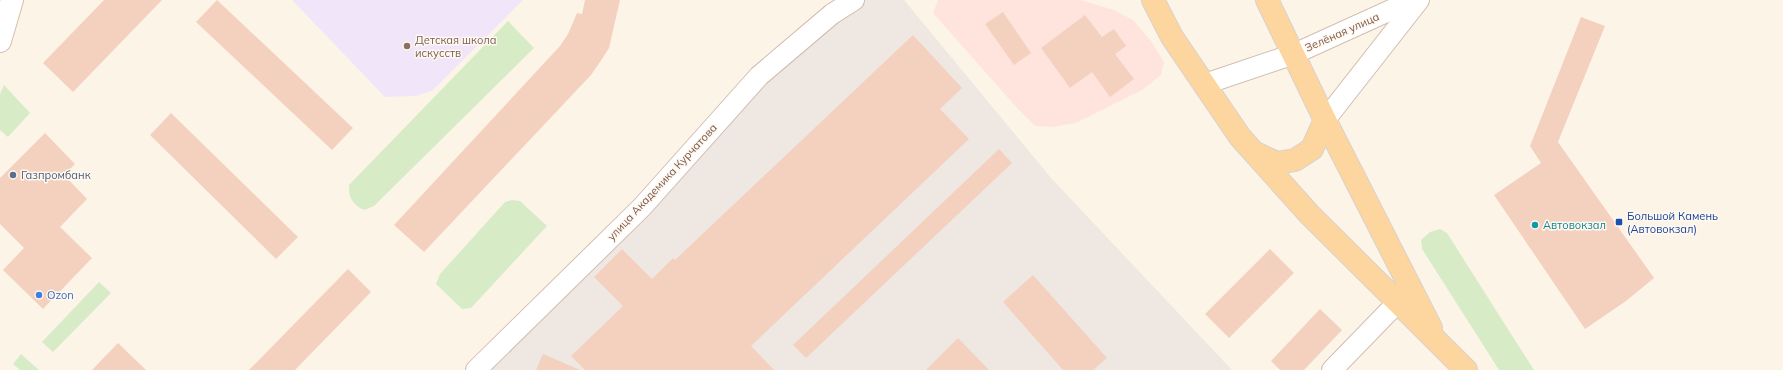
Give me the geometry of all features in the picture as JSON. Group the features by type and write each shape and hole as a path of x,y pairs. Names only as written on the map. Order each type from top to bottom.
{"main road":[{"path":"1153,0 1172,37 1240,137 1310,215 1466,370"},
{"path":"1267,0 1325,120 1439,343"},
{"path":"1254,153 1277,163 1296,160 1312,149 1325,120"}],"street":[{"path":"0,41 12,0"},
{"name":"улица Академика Курчатова","path":"476,370 642,207 759,76 832,14 854,0"},
{"name":"Зелёная улица","path":"1205,84 1294,54 1413,0"},
{"path":"1325,120 1419,0"},
{"path":"1332,370 1397,303"}],"shaded area":[{"name":"Детская школа искусств","path":"292,0 523,0 432,91 415,96 385,97"},
{"path":"862,0 904,0 1051,178 1232,370 483,370 735,111 812,39"},
{"path":"938,0 1081,0 1114,10 1133,20 1151,41 1164,62 1161,75 1142,90 1076,123 1052,127 1035,126 1017,108 933,13"}],"green space":[{"path":"508,21 534,48 374,206 364,210 357,206 350,197 349,185"},
{"path":"4,85 30,113 8,137 0,130 0,94"},
{"path":"512,200 520,201 547,226 471,308 462,309 436,284 440,274 505,202"},
{"path":"1440,229 1447,233 1534,370 1499,370 1422,249 1421,240 1430,232"},
{"path":"99,282 111,293 53,352 42,342"},
{"path":"21,354 39,370 20,370 13,364"}],"building":[{"path":"104,0 162,0 73,92 43,63"},
{"path":"217,0 353,128 332,150 196,22"},
{"path":"585,0 620,0 609,48 591,75 424,252 394,225 560,46 568,34 577,13 582,14"},
{"path":"1003,12 1031,53 1014,65 985,24"},
{"path":"1085,15 1102,37 1114,29 1126,46 1115,54 1134,79 1110,97 1092,72 1070,88 1041,48"},
{"path":"1581,17 1605,26 1558,142 1654,278 1626,301 1585,329 1494,195 1541,163 1530,146"},
{"path":"913,35 962,88 940,109 969,139 751,346 774,370 585,370 571,356 623,306 594,277 622,249 652,279 673,258 675,260"},
{"path":"171,113 298,237 276,259 150,135"},
{"path":"45,133 75,164 64,175 87,199 60,227 92,258 43,309 3,270 24,248 0,224 0,178"},
{"path":"999,149 1012,163 806,358 793,345"},
{"path":"1270,249 1294,273 1229,338 1205,314"},
{"path":"348,269 371,292 295,370 249,370"},
{"path":"1033,275 1107,358 1093,370 1063,370 1003,302"},
{"path":"1320,309 1342,330 1304,370 1280,370 1271,361"},
{"path":"958,338 989,370 926,370"},
{"path":"118,343 146,370 92,370"},
{"path":"543,354 580,370 536,370"}],"place":[{"name":"Детская школа искусств","path":"407,46"},
{"name":"Газпромбанк","path":"13,175"},
{"name":"Большой Камень (Автовокзал)","path":"1619,222"},
{"name":"Автовокзал","path":"1535,225"},
{"name":"Ozon","path":"39,295"}]}
